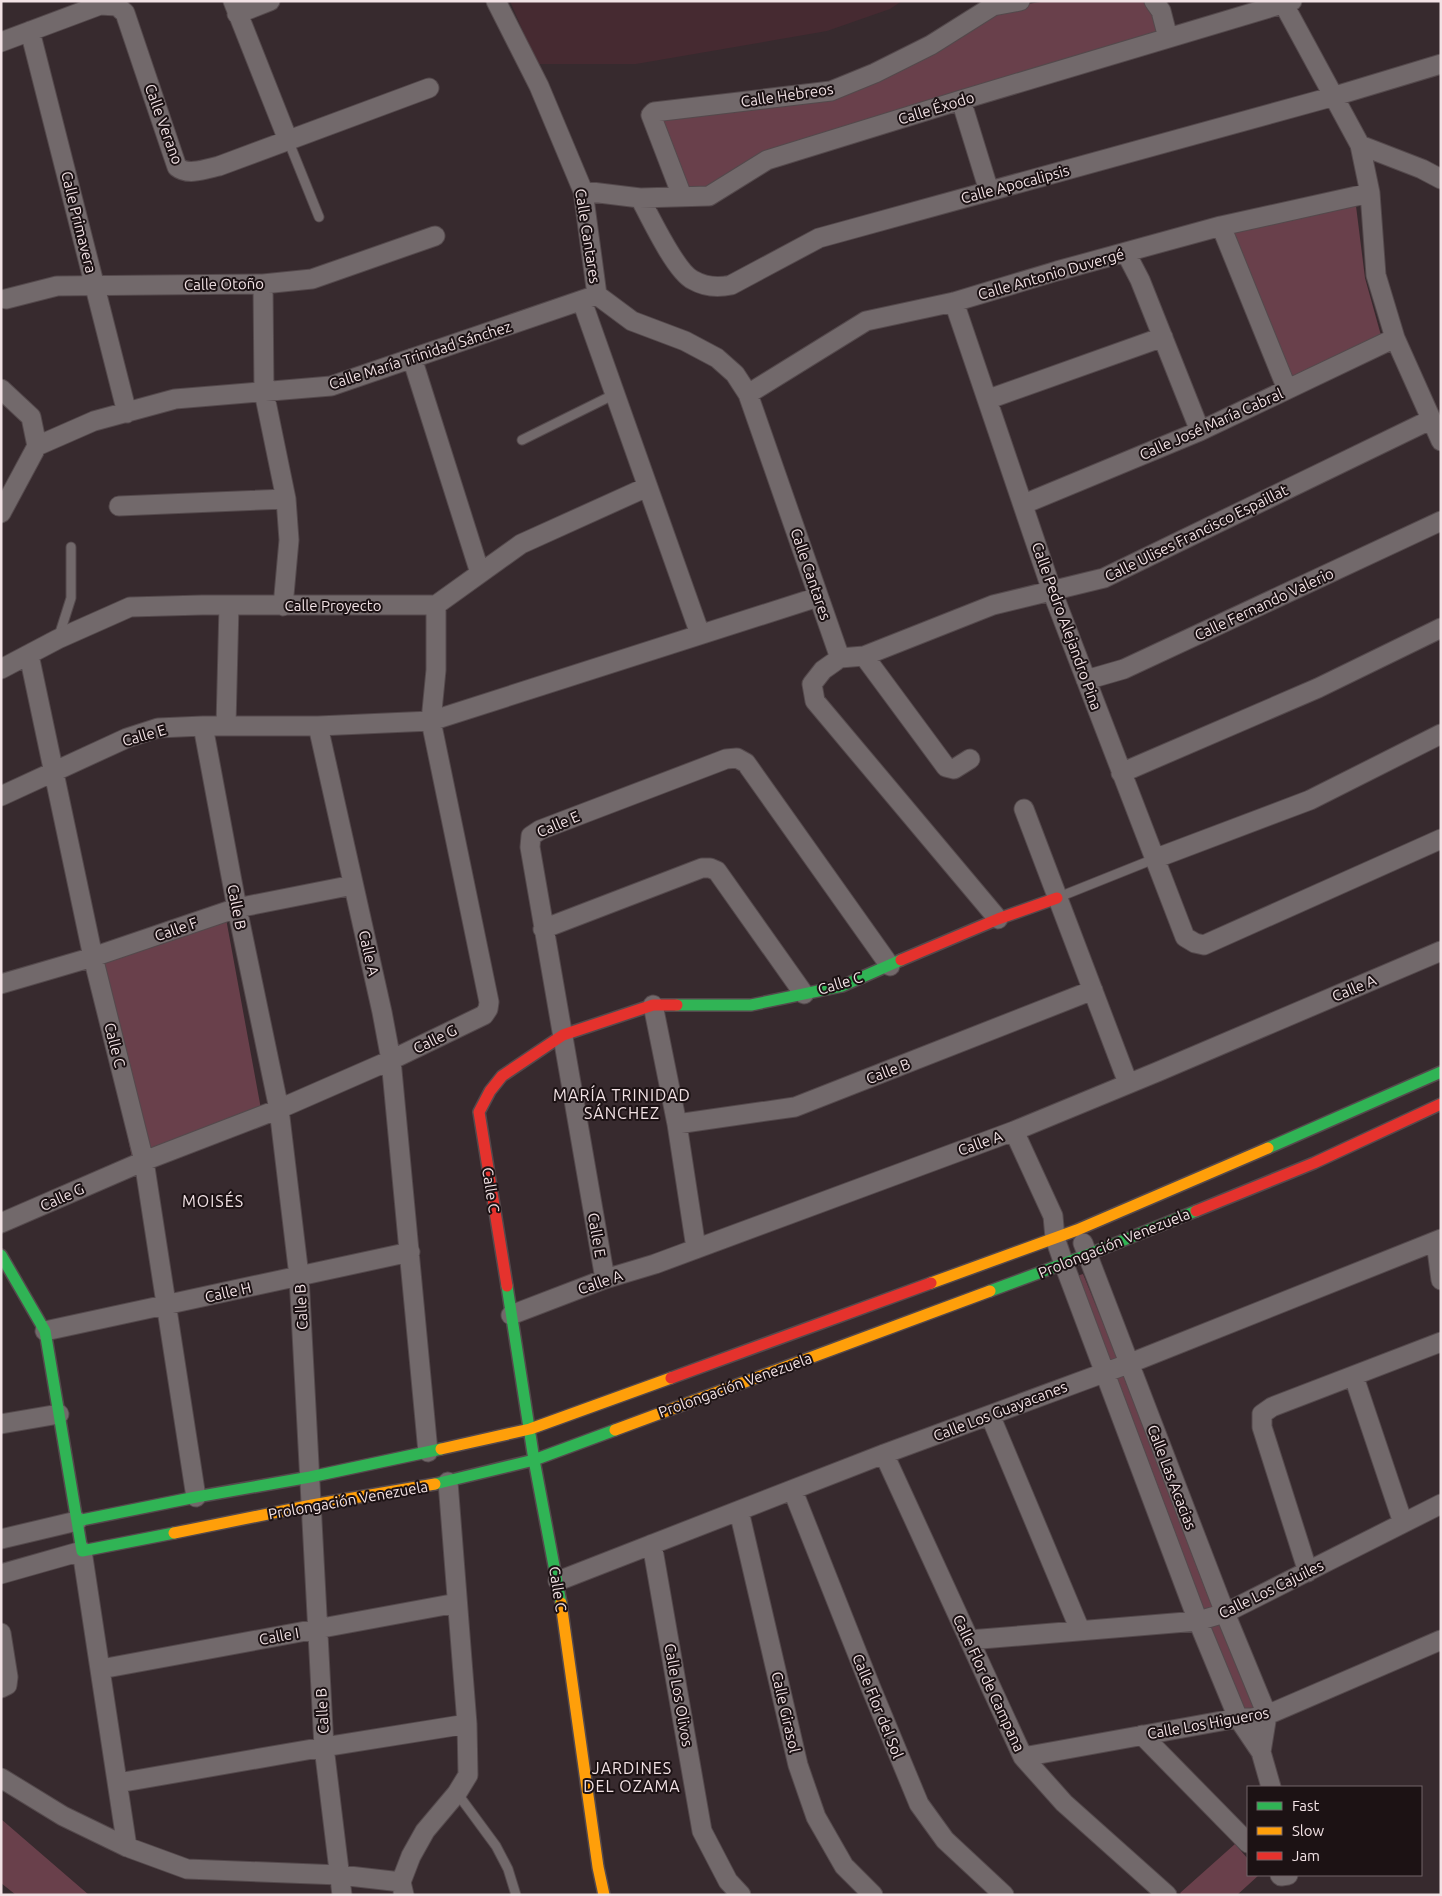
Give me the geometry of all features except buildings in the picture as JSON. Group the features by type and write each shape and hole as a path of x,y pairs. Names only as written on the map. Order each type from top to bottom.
{"street":[{"path":"270,1 235,8 288,140"},
{"name":"Calle Cantares","path":"496,1 539,86 583,191 590,298 632,321 685,341 717,358 735,374 748,394 840,658"},
{"name":"Calle Hebreos","path":"682,196 651,115 654,112 831,91 874,73 931,45 992,6 1020,1"},
{"path":"1154,1 1161,11 1168,38"},
{"path":"1286,2 1360,145 1370,192 1376,274 1395,338 1441,441"},
{"name":"Calle Éxodo","path":"583,191 640,198 708,196 767,160 1286,2"},
{"name":"Calle Verano","path":"1,42 100,5 117,6 125,13 177,167 182,171 188,172 219,166 429,88"},
{"name":"Calle Primavera","path":"30,31 127,413"},
{"name":"Calle Apocalipsis","path":"640,198 681,270 692,280 716,288 730,285 819,238 1335,96 1441,64"},
{"path":"960,100 989,191"},
{"path":"1360,145 1422,169 1441,179"},
{"name":"Calle Antonio Duvergé","path":"748,394 866,321 954,302 1220,226 1370,192"},
{"path":"1220,226 1287,389"},
{"name":"Calle Otoño","path":"6,299 57,286 263,284 312,279 435,236"},
{"path":"1126,253 1140,280 1200,430"},
{"path":"263,284 264,392 286,499 289,555 283,606"},
{"path":"590,298 615,394 700,634"},
{"name":"Calle María Trinidad Sánchez","path":"37,446 94,421 175,399 331,386 590,298"},
{"name":"Calle Pedro Alejandro Pina","path":"954,302 989,399 1052,590 1184,937 1194,943 1204,945 1441,839"},
{"path":"989,399 1163,337"},
{"name":"Calle José María Cabral","path":"1024,504 1200,430 1395,338"},
{"path":"412,358 480,573"},
{"path":"1,389 31,417 37,446 1,513"},
{"name":"Calle Ulises Francisco Espaillat","path":"840,658 864,656 993,605 1104,578 1430,420"},
{"path":"436,605 521,544 648,486"},
{"path":"119,506 286,499"},
{"name":"Calle Fernando Valerio","path":"1086,680 1124,669 1441,522"},
{"name":"Calle E","path":"1,796 127,738 158,728 226,725 318,726 431,721 818,597"},
{"path":"226,725 229,605"},
{"name":"Calle Proyecto","path":"1,668 58,639 130,607 436,605"},
{"name":"Calle G","path":"1,1223 144,1161 279,1109 391,1060 484,1015 488,1009 489,1002 431,721 436,670 436,605"},
{"path":"1121,773 1318,688 1441,628"},
{"name":"Calle C","path":"29,655 93,957 144,1161 196,1497"},
{"path":"864,656 946,767 954,769 970,758"},
{"path":"840,658 824,670 812,684 815,701 998,919"},
{"name":"Calle B","path":"203,726 237,908 279,1109 299,1276 324,1746 342,1895"},
{"name":"Calle A","path":"318,726 391,1060 428,1452"},
{"path":"1154,859 1310,800 1441,734"},
{"name":"Calle E","path":"605,1279 543,929 530,847 531,836 540,830 726,760 737,758 746,763 890,966"},
{"path":"1024,809 1128,1084"},
{"path":"543,929 702,868 710,868 717,871 804,994"},
{"name":"Calle F","path":"1,984 93,957 237,908 353,885"},
{"name":"Calle C","path":"604,1895 598,1866 558,1581 534,1460 479,1112 490,1091 502,1076 562,1035 653,1005 751,1005 842,986 998,919 1057,898"},
{"name":"Calle A","path":"511,1315 605,1279 655,1264 1014,1131 1441,951"},
{"name":"Calle B","path":"677,1124 795,1108 1093,990"},
{"path":"653,1005 677,1124 696,1248"},
{"name":"Prolongación Venezuela","path":"1,1538 196,1497 310,1477 530,1429 1077,1230 1441,1072"},
{"name":"Prolongación Venezuela","path":"1,1574 82,1551 312,1506 448,1482 534,1460 1088,1255 1314,1162 1441,1104"},
{"name":"Calle Las Acacias","path":"1014,1131 1053,1216 1055,1238 1064,1264 1198,1621 1238,1718 1261,1752 1271,1786"},
{"path":"1053,1216 1077,1230"},
{"name":"Calle Las Acacias","path":"1077,1230 1225,1613 1267,1715 1261,1752"},
{"path":"1438,1241 1441,1280"},
{"name":"Calle Los Guayacanes","path":"558,1581 884,1454 1128,1364 1438,1241"},
{"name":"Calle H","path":"45,1332 410,1252"},
{"path":"1,1255 45,1332 82,1551 128,1847"},
{"path":"1308,1572 1262,1427 1262,1414 1272,1407 1441,1342"},
{"path":"1354,1376 1403,1523"},
{"path":"1,1424 59,1414"},
{"path":"990,1415 1080,1630"},
{"name":"Calle Flor de Campana","path":"884,1454 1023,1757 1064,1803 1167,1895"},
{"path":"1,1778 63,1816 128,1847 187,1869 340,1875 402,1888 410,1856 425,1831 458,1793 468,1775 467,1724 448,1482"},
{"name":"Calle Flor del Sol","path":"793,1490 919,1804 945,1840 1004,1895"},
{"name":"Calle Los Cajuiles","path":"969,1640 1198,1621 1225,1613 1441,1504"},
{"name":"Calle Girasol","path":"738,1511 798,1765 816,1817 844,1866 873,1895"},
{"name":"Calle Los Olivos","path":"652,1544 702,1831 728,1881 741,1895"},
{"name":"Calle I","path":"101,1669 457,1603"},
{"path":"1,1633 8,1677 7,1684 1,1688"},
{"name":"Calle Los Higueros","path":"1023,1757 1238,1718 1267,1715 1441,1640"},
{"path":"118,1783 324,1746 467,1724"},
{"path":"1142,1735 1247,1842"}],"lane":[{"path":"288,140 319,217"},
{"path":"522,440 615,394"},
{"path":"58,639 71,598 71,547"},
{"path":"1057,898 1154,859"},
{"path":"458,1793 496,1846 508,1869 516,1895"}],"shaded area":[{"path":"510,1 902,1 890,9 827,31 636,64 537,64"},
{"path":"1047,1 1148,1 1164,36 767,155 708,192 685,193 652,115 832,94 995,9"},
{"path":"1355,198 1365,278 1382,339 1288,383 1227,230"},
{"path":"225,913 261,1109 132,1158 92,961"},
{"path":"1083,1274 1263,1713 1241,1718 1064,1280"},
{"path":"1,1819 89,1895 16,1895 1,1883"},
{"path":"1235,1844 1247,1858 1247,1876 1258,1876 1237,1895 1182,1895 1180,1893"}],"traffic: fast":[{"path":"677,1005 751,1005 842,986 901,960"},
{"path":"1268,1148 1441,1072"},
{"path":"990,1291 1087,1255 1196,1211"},
{"path":"1,1255 45,1331 82,1551 174,1533"},
{"path":"507,1286 534,1460 561,1603"},
{"path":"435,1484 534,1460 615,1430"},
{"path":"77,1521 196,1497 310,1477 441,1449"}],"traffic: slow":[{"path":"931,1283 1077,1230 1268,1148"},
{"path":"615,1430 990,1291"},
{"path":"441,1449 530,1429 671,1378"},
{"path":"174,1533 312,1505 435,1484"},
{"path":"561,1603 598,1867 604,1895"}],"traffic: jam":[{"path":"901,960 998,919 1057,898"},
{"path":"507,1286 479,1112 490,1091 502,1076 563,1035 653,1005 677,1005"},
{"path":"1196,1211 1314,1163 1441,1104"},
{"path":"671,1378 931,1283"}],"district":[{"name":"MARÍA TRINIDAD SÁNCHEZ","path":"622,1104"},
{"name":"MOISÉS","path":"213,1201"},
{"name":"JARDINES DEL OZAMA","path":"632,1777"}]}
